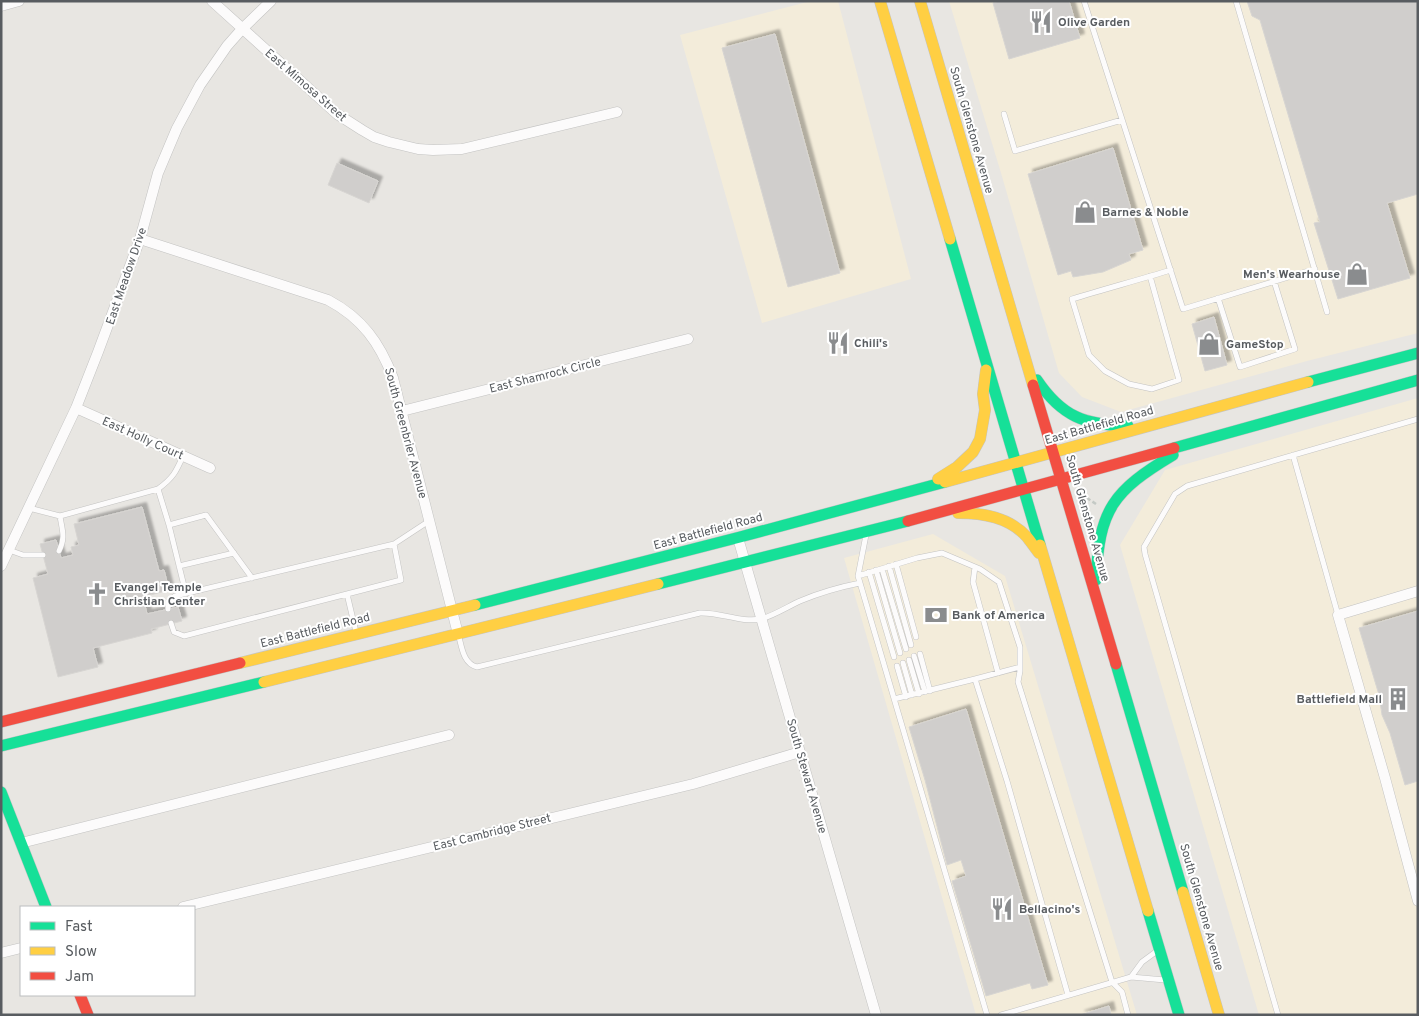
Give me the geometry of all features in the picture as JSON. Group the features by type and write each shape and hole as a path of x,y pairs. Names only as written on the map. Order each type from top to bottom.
{"main road":[{"path":"880,1 1179,1015"},
{"name":"South Glenstone Avenue","path":"920,1 1219,1015"},
{"name":"East Battlefield Road","path":"1,722 452,611 738,538 1418,353"},
{"path":"1026,361 1045,393 1057,405 1073,416 1087,423 1118,427 1146,426"},
{"path":"925,487 957,467 973,452 980,439 986,410 983,394 987,363"},
{"path":"1,746 941,513 1418,380"},
{"path":"1096,598 1096,565 1099,541 1108,510 1122,491 1137,477 1191,444"},
{"path":"941,513 978,514 1004,520 1027,537 1045,561"},
{"path":"1,792 46,906"},
{"path":"80,996 88,1015"}],"street":[{"path":"1,6 19,1"},
{"name":"East Mimosa Street","path":"212,1 338,114 374,137 404,146 433,150 462,149 617,112"},
{"name":"East Meadow Drive","path":"1,566 76,408 111,320 140,239 158,173 177,128 204,79 227,46 271,1"},
{"name":"South Greenbrier Avenue","path":"140,239 328,300 348,312 373,337 386,358 402,411 458,634"},
{"name":"East Shamrock Circle","path":"402,411 688,339"},
{"name":"East Holly Court","path":"76,408 210,468"},
{"name":"South Stewart Avenue","path":"738,538 876,1015"},
{"path":"1418,591 1338,615 1385,778 1418,902"},
{"path":"21,843 449,735"},
{"name":"East Cambridge Street","path":"187,906 693,784 800,752"},
{"path":"1,954 20,948"}],"lane":[{"path":"1084,1 1183,309 1315,269"},
{"path":"1236,1 1327,312"},
{"path":"1004,114 1016,151 1122,120"},
{"path":"1150,276 1179,380 1152,389 1130,384 1105,371 1089,356 1072,299 1150,276 1171,270"},
{"path":"1218,298 1240,366 1295,349 1274,281"},
{"path":"1278,1015 1144,547 1176,494 1187,486 1418,420"},
{"path":"1293,455 1338,615"},
{"path":"29,508 60,516 158,489 176,473 183,456"},
{"path":"158,489 186,594"},
{"path":"169,525 206,515 252,578"},
{"path":"59,550 64,537 60,516"},
{"path":"168,609 168,602 175,596 394,544 430,521"},
{"path":"867,532 858,576 987,1015"},
{"path":"172,624 174,632 184,636 401,580 394,544"},
{"path":"9,550 23,555 43,555"},
{"path":"179,566 234,553"},
{"path":"858,576 917,558 942,553 975,567 999,582 1020,647 1018,682 1112,982 1122,992 1128,1015"},
{"path":"896,564 916,637"},
{"path":"888,566 911,645"},
{"path":"975,567 973,582 998,673"},
{"path":"882,568 906,649"},
{"path":"876,570 900,654"},
{"path":"869,572 894,657"},
{"path":"458,634 464,656 468,663 477,668 700,613 744,620 762,619 802,601 841,587 860,583"},
{"path":"348,594 357,634"},
{"path":"917,655 925,692"},
{"path":"909,660 925,692"},
{"path":"903,663 909,696"},
{"path":"897,666 909,696"},
{"path":"894,699 1020,667"},
{"path":"975,679 1007,781 1068,995"},
{"path":"1131,977 1142,962 1159,949"},
{"path":"1001,1015 1131,977 1168,980"}],"path":[{"path":"1074,493 1080,491 1087,498 1102,507"}],"shaded area":[{"path":"811,1 838,1 911,279 762,323 680,35"},
{"path":"949,1 1418,1 1418,333 1121,412 1082,397 1059,373"},
{"name":"Battlefield Mall","path":"1418,398 1418,1015 1259,1015 1120,545 1165,470"},
{"path":"933,534 1005,576 1137,1015 976,1015 844,558"}],"building":[{"path":"1000,1 1069,1 1080,38 1009,59 993,3"},
{"path":"1247,1 1418,1 1418,194 1387,203 1410,278 1338,299 1314,223 1320,222 1260,20 1252,16"},
{"path":"775,34 840,273 788,287 722,48"},
{"name":"Barnes & Noble","path":"1113,148 1143,250 1129,254 1131,260 1103,272 1073,277 1071,271 1058,275 1028,174"},
{"path":"337,163 378,181 369,203 328,185"},
{"name":"GameStop","path":"1214,317 1227,365 1205,371 1192,324"},
{"name":"Evangel Temple Christian Center","path":"142,507 159,571 164,570 169,590 143,597 147,614 178,607 182,621 151,629 152,633 93,648 98,667 58,677 33,578 48,574 40,544 56,540 61,558 73,555 71,547 79,545 74,524"},
{"name":"Battlefield Mall","path":"1418,611 1418,781 1405,785 1390,733 1382,715 1379,695 1359,628"},
{"path":"966,709 1048,985 1032,989 1030,983 986,996 952,881 966,876 961,860 947,865 909,727"},
{"path":"1109,1006 1111,1015 1080,1015"}],"traffic: fast":[{"path":"950,239 1040,545"},
{"path":"1308,382 1418,353"},
{"path":"1037,380 1056,403 1076,417 1099,424 1128,426"},
{"path":"1174,448 1418,380"},
{"path":"1096,580 1101,536 1113,504 1136,480 1173,455"},
{"path":"475,605 945,482"},
{"path":"658,584 908,521"},
{"path":"1116,664 1183,892"},
{"path":"1,746 264,682"},
{"path":"1,792 46,906"},
{"path":"1148,911 1179,1015"}],"traffic: slow":[{"path":"880,1 950,239"},
{"path":"920,1 1033,385"},
{"path":"938,479 957,467 973,452 980,439 985,410 983,394 986,370"},
{"path":"945,482 1308,382"},
{"path":"958,513 986,515 1004,521 1020,530 1039,553"},
{"path":"1040,545 1148,911"},
{"path":"264,682 658,584"},
{"path":"240,663 475,605"},
{"path":"1183,892 1219,1015"}],"traffic: jam":[{"path":"1033,385 1116,664"},
{"path":"908,521 1174,448"},
{"path":"1,722 240,663"},
{"path":"80,996 88,1015"}],"place":[{"name":"Olive Garden","path":"1041,22"},
{"name":"Barnes & Noble","path":"1085,212"},
{"name":"Men's Wearhouse","path":"1357,274"},
{"name":"Chili's","path":"838,343"},
{"name":"GameStop","path":"1209,344"},
{"name":"Evangel Temple Christian Center","path":"97,594"},
{"name":"Bank of America","path":"936,615"},
{"name":"Battlefield Mall","path":"1398,699"},
{"name":"Bellacino's","path":"1002,909"}]}
